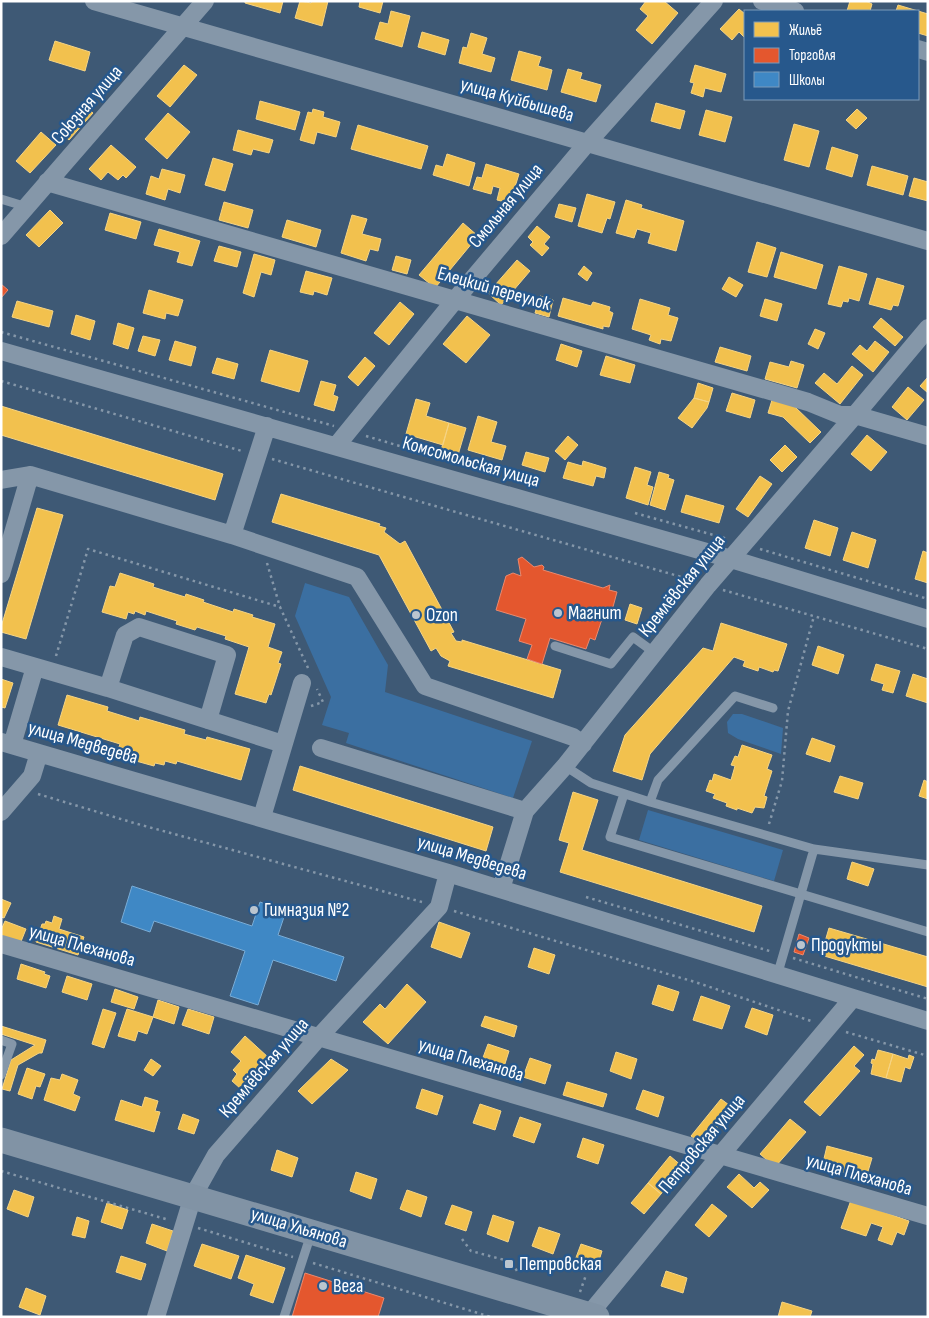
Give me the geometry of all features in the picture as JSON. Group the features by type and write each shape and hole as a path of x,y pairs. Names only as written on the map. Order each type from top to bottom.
{"main road":[{"name":"улица Ульянова","path":"1,1140 591,1316"}],"street":[{"name":"улица Куйбышева","path":"94,1 928,241"},
{"name":"Союзная улица","path":"1,236 206,1"},
{"name":"Смольная улица","path":"337,445 454,300 588,142 714,1"},
{"path":"762,1 792,10"},
{"name":"Елецкий переулок","path":"48,182 808,402 840,415 855,415 928,436"},
{"name":"Кремлёвская улица","path":"501,889 525,811 583,744 708,585 928,328"},
{"name":"Комсомольская улица","path":"1,351 731,558 928,619"},
{"path":"232,535 267,426"},
{"path":"1,574 30,475"},
{"path":"1,480 30,475 232,535 357,577 425,686 573,737 583,744"},
{"path":"108,688 125,635 139,627 227,655 208,720"},
{"path":"1,657 108,688 284,744"},
{"path":"7,744 43,669"},
{"path":"262,817 294,711 310,682"},
{"name":"улица Медведева","path":"7,744 262,817 928,1021"},
{"path":"321,748 525,811"},
{"path":"1,812 32,776 39,752"},
{"name":"Кремлёвская улица","path":"156,1317 193,1196 216,1155 319,1037 439,907 448,873"},
{"name":"улица Плеханова","path":"1,944 719,1157 928,1216"},
{"name":"Петровская улица","path":"591,1316 719,1157 852,999"}],"lane":[{"path":"1,199 27,207"},
{"path":"555,646 611,664 633,637 655,653"},
{"path":"650,802 658,780 734,696 772,708"},
{"path":"565,766 591,783 814,849 928,864"},
{"path":"624,794 610,837 928,932"},
{"path":"777,976 814,849"},
{"path":"1,1040 12,1044 1,1075"},
{"path":"284,1317 312,1232"}],"path":[{"path":"1,332 349,430 420,452"},
{"path":"1,381 928,650"},
{"path":"626,511 928,599"},
{"path":"262,545 280,607 310,682 323,702 294,711"},
{"path":"43,669 88,549 280,607"},
{"path":"765,835 782,781 788,711 814,616"},
{"path":"22,789 134,823 439,907 695,982 828,1027 928,1056"},
{"path":"1,1170 491,1317"},
{"path":"462,1238 471,1251 512,1262 515,1271 525,1274"}],"shaded area":[{"path":"305,583 349,597 388,665 385,692 532,741 513,798 346,743 349,733 322,725 331,697 295,616"},
{"path":"733,714 742,714 783,728 781,754 738,739 728,733 727,722"},
{"path":"648,810 783,850 774,881 639,840"}],"building: Жильё":[{"path":"245,1 283,1 280,13 245,3"},
{"path":"300,1 311,3 312,1 328,1 322,26 295,18"},
{"path":"360,1 383,1 380,13 359,7"},
{"path":"646,1 664,1 678,13 652,44 636,30 648,16 640,9"},
{"path":"850,1 866,1 872,4 870,10 847,10"},
{"path":"898,5 915,10 896,10"},
{"path":"739,9 744,13 744,37 739,32 732,40 720,29"},
{"path":"391,11 410,16 402,47 375,39 380,22 388,24"},
{"path":"919,11 928,14 928,36 919,33"},
{"path":"422,32 449,40 445,55 418,47"},
{"path":"471,33 487,38 482,54 495,58 491,72 459,63 463,47 467,48"},
{"path":"55,41 90,52 85,71 49,60"},
{"path":"519,51 541,57 538,66 552,70 547,90 511,80"},
{"path":"184,65 197,75 170,107 157,96"},
{"path":"695,65 726,74 721,92 705,88 703,97 691,93 694,83 690,82"},
{"path":"568,69 582,73 580,79 601,85 596,102 561,92"},
{"path":"260,101 300,112 295,130 256,119"},
{"path":"656,103 685,111 680,129 651,121"},
{"path":"82,104 93,113 69,140 59,131"},
{"path":"313,109 324,112 323,117 340,122 336,137 317,132 314,144 300,140 308,112 312,113"},
{"path":"857,109 867,118 856,129 846,120"},
{"path":"706,110 732,117 725,142 699,135"},
{"path":"168,113 190,132 167,159 145,139"},
{"path":"794,124 819,131 809,167 784,160"},
{"path":"358,125 428,146 421,169 351,149"},
{"path":"238,130 273,140 269,153 253,149 251,155 233,150"},
{"path":"41,132 56,145 30,173 16,161"},
{"path":"111,145 136,167 126,178 123,175 118,180 108,172 101,180 89,169"},
{"path":"832,147 858,155 852,177 826,169"},
{"path":"447,154 475,163 469,186 433,175 436,165 443,167"},
{"path":"213,158 233,164 225,191 205,185"},
{"path":"486,164 519,174 510,203 497,200 500,188 493,186 491,194 473,189 477,177 482,178"},
{"path":"872,166 908,176 903,195 867,185"},
{"path":"162,169 185,175 180,193 168,189 165,200 146,194 151,176 159,179"},
{"path":"914,178 928,182 928,201 909,196"},
{"path":"587,194 615,202 610,219 607,218 602,233 578,226"},
{"path":"626,200 642,205 641,208 684,221 676,251 648,243 651,233 637,229 634,238 616,233"},
{"path":"224,202 253,210 248,228 219,220"},
{"path":"559,204 576,208 572,222 555,217"},
{"path":"50,210 63,223 39,247 26,235"},
{"path":"110,213 141,222 136,239 105,230"},
{"path":"352,215 367,219 362,234 381,239 378,251 370,249 366,261 341,253"},
{"path":"287,220 321,230 316,247 282,237"},
{"path":"463,223 478,236 435,288 419,275"},
{"path":"537,226 550,237 544,244 549,248 542,256 530,245 533,242 528,237"},
{"path":"159,229 200,241 192,266 177,262 180,252 154,245"},
{"path":"757,242 776,248 767,277 748,272"},
{"path":"219,246 241,252 237,267 214,261"},
{"path":"781,252 823,265 816,289 774,277"},
{"path":"254,254 275,260 271,275 261,272 254,297 243,293"},
{"path":"396,256 411,260 407,274 392,270"},
{"path":"517,260 530,271 501,305 488,293"},
{"path":"584,266 592,273 587,281 578,274"},
{"path":"839,266 867,274 859,301 849,298 848,302 843,301 841,307 828,304"},
{"path":"306,271 332,278 327,295 314,291 313,295 300,292"},
{"path":"729,277 743,285 736,297 722,289"},
{"path":"877,278 904,286 898,306 893,305 891,310 869,304"},
{"path":"149,290 183,300 178,316 166,313 165,319 143,313"},
{"path":"540,296 553,300 549,317 535,313"},
{"path":"563,298 591,306 593,302 610,307 609,311 613,313 609,327 603,326 603,329 558,316"},
{"path":"640,299 670,308 668,315 678,318 671,341 661,339 660,344 649,340 651,335 632,329"},
{"path":"765,299 782,304 777,321 760,316"},
{"path":"17,301 53,311 49,327 12,317"},
{"path":"400,302 414,314 389,345 374,333"},
{"path":"76,315 95,321 90,340 71,334"},
{"path":"467,316 490,335 466,363 443,344"},
{"path":"881,318 903,337 895,346 873,327"},
{"path":"118,323 134,328 128,349 113,344"},
{"path":"815,329 825,333 818,349 808,344"},
{"path":"143,336 160,340 155,356 138,351"},
{"path":"175,341 196,347 191,366 169,360"},
{"path":"875,341 889,352 873,372 852,354 860,345 867,351"},
{"path":"561,344 582,351 577,367 556,360"},
{"path":"720,347 751,356 747,371 715,362"},
{"path":"270,350 308,361 299,392 261,381"},
{"path":"606,356 635,365 630,383 600,375"},
{"path":"365,357 375,366 358,386 348,377"},
{"path":"217,358 238,364 234,379 212,373"},
{"path":"791,361 804,365 797,388 765,379 770,362 789,367"},
{"path":"852,366 863,375 840,404 815,383 824,373 837,384"},
{"path":"928,377 928,393 920,386"},
{"path":"321,381 336,385 333,395 338,397 334,411 314,405"},
{"path":"698,383 713,388 709,402 694,398"},
{"path":"908,387 924,400 907,420 892,407"},
{"path":"732,393 755,400 750,418 726,411"},
{"path":"694,398 709,402 707,408 692,428 678,418"},
{"path":"416,399 430,403 426,416 449,423 443,445 406,434"},
{"path":"772,400 794,406 821,432 810,443 783,417 768,413"},
{"path":"1,406 223,474 215,500 1,435"},
{"path":"478,416 497,422 491,442 506,446 502,460 468,450"},
{"path":"449,423 466,428 458,455 441,450"},
{"path":"867,435 887,452 871,471 851,454"},
{"path":"568,436 578,445 565,460 555,451"},
{"path":"785,445 797,457 782,472 770,460"},
{"path":"526,452 549,458 545,472 522,465"},
{"path":"583,461 606,468 604,478 596,476 593,486 563,478 568,462 582,466"},
{"path":"635,467 651,472 647,485 653,487 648,505 626,498"},
{"path":"659,472 669,475 668,478 674,480 665,510 650,505"},
{"path":"760,476 772,484 748,517 736,509"},
{"path":"281,494 380,524 379,526 386,528 384,532 400,544 405,541 454,632 451,633 456,641 462,642 462,640 561,670 553,698 448,666 450,661 441,656 436,648 431,651 379,555 272,522"},
{"path":"686,495 724,506 719,523 681,512"},
{"path":"37,508 63,515 26,639 1,632 1,627"},
{"path":"814,520 838,528 830,556 805,548"},
{"path":"852,532 876,540 868,568 843,560"},
{"path":"923,551 928,553 928,583 915,579"},
{"path":"120,573 154,584 153,587 185,597 186,594 204,600 203,602 233,612 234,609 275,624 268,647 282,652 278,663 281,664 271,695 269,694 266,703 235,694 249,647 225,639 226,636 197,627 195,630 176,624 177,621 146,611 145,615 135,611 134,614 128,612 126,619 102,612 110,586 115,587"},
{"path":"630,604 642,608 637,624 625,620"},
{"path":"721,623 787,644 778,671 774,670 773,672 759,667 758,671 743,666 745,661 734,657 650,754 642,780 613,771 625,735 703,648 713,651"},
{"path":"818,646 844,655 838,674 812,665"},
{"path":"876,664 900,671 893,693 882,690 884,684 871,680"},
{"path":"913,674 928,679 928,703 906,696"},
{"path":"1,679 13,683 5,708 1,707"},
{"path":"67,695 108,707 107,711 139,721 140,717 185,730 184,734 206,740 207,737 250,749 241,780 177,761 176,764 165,761 164,765 155,763 154,766 136,761 137,757 129,755 130,751 119,747 120,744 58,725"},
{"path":"812,738 835,746 830,762 806,754"},
{"path":"742,745 772,755 767,769 772,771 764,796 767,797 764,808 755,807 752,813 726,806 727,803 713,798 715,794 706,791 714,774 731,780 735,766 731,765 735,756 738,757"},
{"path":"300,766 493,827 486,851 293,790"},
{"path":"840,776 863,783 858,799 834,792"},
{"path":"924,780 928,782 928,799 919,796"},
{"path":"573,792 598,800 582,850 762,906 754,932 560,872 569,843 559,840"},
{"path":"852,862 874,869 868,886 847,879"},
{"path":"1,899 11,903 4,918 1,917"},
{"path":"54,916 62,919 59,929 84,937 78,955 36,942 42,924 45,924 46,921 52,923"},
{"path":"5,921 26,929 20,944 1,936 1,930"},
{"path":"439,922 470,933 461,958 431,947"},
{"path":"829,928 928,957 928,987 821,955"},
{"path":"534,948 555,955 549,974 528,967"},
{"path":"21,964 45,972 44,974 50,976 46,988 17,979"},
{"path":"67,976 92,984 87,1000 62,992"},
{"path":"407,984 426,1002 388,1044 363,1022 380,1004 385,1009"},
{"path":"658,985 679,992 673,1011 652,1004"},
{"path":"115,989 138,997 134,1009 111,1002"},
{"path":"701,996 730,1006 722,1029 693,1020"},
{"path":"158,1000 179,1007 174,1024 153,1017"},
{"path":"752,1008 773,1015 767,1035 745,1027"},
{"path":"103,1009 116,1013 104,1048 92,1044"},
{"path":"127,1009 153,1017 147,1034 138,1031 135,1041 118,1036"},
{"path":"188,1009 214,1017 209,1034 182,1025"},
{"path":"485,1016 517,1026 514,1037 481,1026"},
{"path":"1,1026 46,1040 42,1053 18,1065 10,1091 2,1089 11,1060 35,1045 1,1034"},
{"path":"245,1036 269,1058 241,1089 232,1081 237,1074 233,1070 241,1061 231,1052"},
{"path":"488,1044 509,1051 503,1070 481,1063"},
{"path":"854,1046 864,1055 854,1066 860,1071 820,1116 804,1102"},
{"path":"878,1050 893,1054 886,1078 871,1074 872,1059 875,1060"},
{"path":"616,1052 637,1059 631,1079 610,1071"},
{"path":"893,1054 908,1059 909,1055 914,1057 910,1069 905,1067 901,1082 886,1078"},
{"path":"530,1058 551,1065 545,1084 523,1077"},
{"path":"151,1059 161,1066 153,1076 144,1070"},
{"path":"331,1059 348,1070 312,1104 298,1091"},
{"path":"27,1068 45,1074 40,1087 36,1086 32,1099 18,1094"},
{"path":"62,1074 78,1080 73,1094 80,1097 75,1111 44,1100 51,1078 60,1080"},
{"path":"567,1082 607,1094 603,1107 563,1095"},
{"path":"422,1089 443,1096 437,1115 416,1108"},
{"path":"643,1090 664,1097 658,1117 636,1109"},
{"path":"145,1097 158,1101 155,1111 160,1112 154,1132 115,1120 121,1100 142,1107"},
{"path":"721,1099 733,1108 703,1145 691,1136"},
{"path":"480,1104 501,1111 495,1130 473,1123"},
{"path":"183,1114 199,1120 194,1134 178,1129"},
{"path":"520,1117 541,1124 534,1143 513,1136"},
{"path":"790,1119 806,1132 775,1167 760,1154"},
{"path":"583,1138 604,1145 598,1164 577,1157"},
{"path":"827,1146 872,1158 866,1178 822,1167"},
{"path":"277,1150 298,1158 292,1177 271,1170"},
{"path":"670,1156 683,1167 661,1194 648,1183"},
{"path":"356,1172 377,1179 371,1199 350,1191"},
{"path":"739,1174 754,1188 760,1182 769,1190 752,1208 727,1187"},
{"path":"648,1183 661,1194 644,1214 631,1203"},
{"path":"14,1190 34,1197 28,1217 7,1209"},
{"path":"407,1190 427,1197 421,1217 400,1209"},
{"path":"851,1200 909,1221 904,1235 897,1232 892,1245 878,1240 883,1227 871,1223 866,1236 841,1228"},
{"path":"107,1203 128,1210 122,1229 101,1222"},
{"path":"712,1204 727,1216 709,1237 695,1225"},
{"path":"452,1205 472,1212 466,1231 445,1224"},
{"path":"493,1215 514,1222 508,1242 487,1234"},
{"path":"77,1217 89,1221 85,1238 72,1235"},
{"path":"152,1224 173,1231 167,1251 146,1243"},
{"path":"539,1227 560,1234 553,1254 532,1246"},
{"path":"202,1244 239,1256 231,1279 194,1266"},
{"path":"581,1244 602,1251 596,1270 574,1263"},
{"path":"246,1255 285,1268 273,1303 250,1295 254,1284 238,1278"},
{"path":"121,1256 146,1264 141,1280 116,1272"},
{"path":"666,1271 687,1278 683,1293 661,1286"},
{"path":"26,1288 46,1296 40,1315 19,1307"},
{"path":"782,1302 812,1311 810,1317 778,1317"}],"building: Торговля":[{"path":"1,284 8,290 1,298"},
{"name":"Магнит","path":"522,557 534,567 542,565 544,567 543,570 603,588 610,585 609,590 617,592 610,618 603,616 595,640 590,638 586,649 550,638 542,664 527,659 532,645 519,641 526,619 496,610 506,576 513,573 521,576 518,559"},
{"name":"Продукты","path":"799,934 809,938 803,955 794,952"},
{"name":"Вега","path":"305,1273 384,1298 378,1317 292,1317"}],"building: Школы":[{"path":"132,886 252,926 260,902 286,911 278,935 344,957 336,981 273,960 258,1005 230,996 245,951 154,921 150,932 121,922"}],"place":[{"name":"Магнит","path":"558,613"},
{"name":"Ozon","path":"416,615"},
{"name":"Гимназия №2","path":"254,910"},
{"name":"Продукты","path":"801,945"},
{"name":"Петровская","path":"509,1264"},
{"name":"Вега","path":"323,1286"}]}
